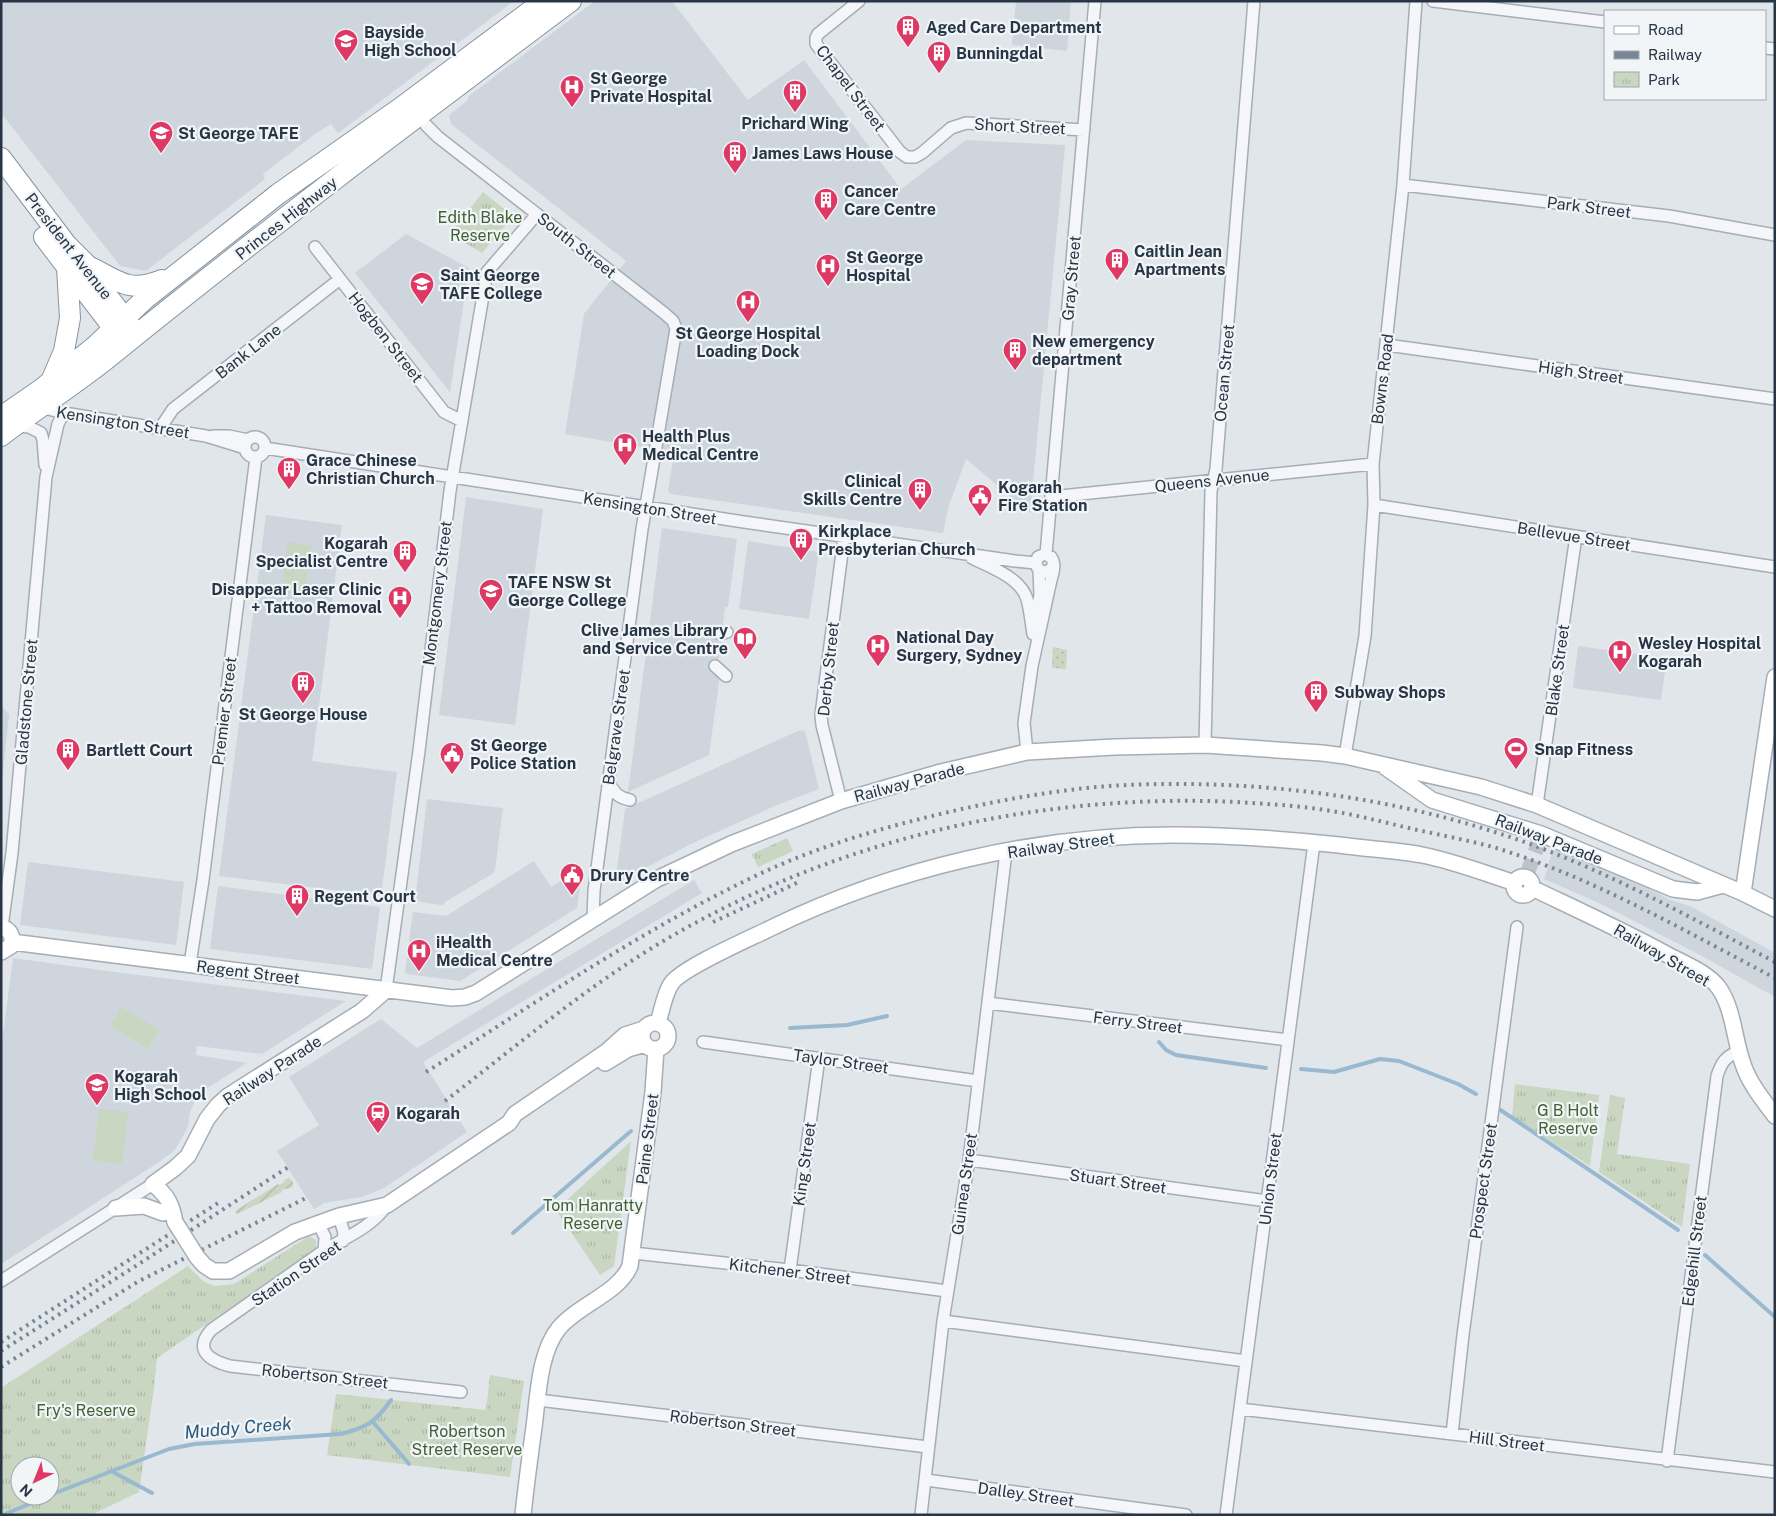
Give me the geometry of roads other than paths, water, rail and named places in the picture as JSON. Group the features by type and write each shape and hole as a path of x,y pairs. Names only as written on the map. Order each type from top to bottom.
{"highway":[{"name":"Princes Highway","path":"6,427 51,381 94,347 125,330 414,109 544,1"},
{"name":"Princes Highway","path":"6,427 40,407 88,373 174,276 301,178 414,109 571,1"},
{"name":"President Avenue","path":"1,158 66,244 88,266 125,330"},
{"name":"President Avenue","path":"1,181 67,268 125,330"},
{"path":"88,266 120,283 137,286 148,286 174,276"},
{"path":"51,381 64,351 70,318 67,268"}],"main road":[{"path":"1743,893 1770,743 1775,677"},
{"name":"Railway Parade","path":"482,990 656,879 731,844 841,800 941,772 1027,752 1114,747 1205,745 1322,752 1345,756 1481,788 1537,805 1743,893 1775,909"},
{"name":"Railway Parade","path":"1381,764 1425,796 1441,803 1540,838 1673,889 1697,892 1723,885"},
{"path":"1430,775 1428,790 1441,803"},
{"name":"Railway Street","path":"651,1026 669,989 679,975 783,922 859,891 939,867 1006,852 1084,840 1172,835 1218,836 1314,843 1422,855 1525,881 1705,975 1718,987 1725,1000 1743,1067 1758,1093 1775,1116"},
{"path":"2,927 11,934 7,947"},
{"name":"Regent Street","path":"7,947 190,964 458,998 471,996 482,990"},
{"name":"Railway Parade","path":"152,1184 188,1156 207,1119 222,1101 362,1011 386,990"},
{"path":"651,1026 666,1028 668,1036 664,1046 651,1047 642,1036 651,1026"},
{"name":"Station Street","path":"152,1184 163,1192 172,1208 169,1218 204,1265 213,1271 229,1271 295,1232 339,1216 387,1206 509,1123 516,1114 606,1052 625,1035 651,1026"},
{"name":"Station Street","path":"509,1123 520,1120 615,1056 634,1046 651,1047"},
{"name":"Paine Street","path":"522,1515 542,1367 546,1353 555,1334 574,1314 623,1278 630,1266 653,1092 651,1047"},
{"path":"116,1208 144,1206 169,1218"}],"street":[{"name":"Chapel Street","path":"859,1 818,34 816,44 894,145 907,156"},
{"name":"Gray Street","path":"1046,554 1095,1"},
{"name":"Ocean Street","path":"1205,745 1211,491 1216,469 1254,1"},
{"name":"Bowns Road","path":"1345,756 1365,636 1374,505 1373,464 1382,373 1387,345 1402,185 1416,1"},
{"path":"1433,1 1604,22"},
{"name":"South Street","path":"414,109 438,137 664,313 673,321 676,329"},
{"name":"Short Street","path":"907,156 916,157 951,128 966,123 1084,130"},
{"name":"Park Street","path":"1402,185 1669,216 1775,235"},
{"name":"Montgomery Street","path":"386,990 419,751 452,476 487,272 537,214"},
{"name":"Hogben Street","path":"315,247 444,412 462,421"},
{"name":"Bank Lane","path":"161,427 173,409 340,279"},
{"name":"Belgrave Street","path":"594,918 594,891 642,533 676,329"},
{"name":"High Street","path":"1387,345 1775,400"},
{"name":"Kensington Street","path":"40,407 64,413 161,427 246,444"},
{"name":"Gladstone Street","path":"2,927 12,854 46,477 58,424 64,413"},
{"name":"Gladstone Street","path":"6,427 29,427 41,433 46,477"},
{"path":"254,437 259,438 263,441 265,448 262,454 256,457 249,455 246,444 254,437"},
{"name":"Kensington Street","path":"265,448 647,508 961,553 1038,566"},
{"name":"Premier Street","path":"190,964 203,880 256,457"},
{"name":"Queens Avenue","path":"1051,496 1373,464"},
{"name":"Bellevue Street","path":"1374,505 1775,567"},
{"name":"Blake Street","path":"1537,805 1576,536"},
{"name":"Derby Street","path":"841,800 821,715 844,537"},
{"path":"961,553 1004,574 1020,587 1028,600 1033,634"},
{"path":"1027,752 1024,723 1032,666 1054,565 1052,558 1046,554 1040,556 1038,566 1040,594 1033,634 1032,666"},
{"path":"1038,566 1048,572 1054,565"},
{"path":"715,666 726,676"},
{"path":"609,780 612,790 617,795 630,800"},
{"name":"Union Street","path":"1226,1515 1314,843"},
{"name":"Guinea Street","path":"921,1515 943,1321 968,1160 1006,852"},
{"name":"Prospect Street","path":"1452,1434 1463,1334 1517,927"},
{"name":"Ferry Street","path":"988,1003 1288,1040"},
{"name":"Taylor Street","path":"704,1042 978,1081"},
{"name":"Edgehill Street","path":"1667,1461 1717,1076 1721,1064 1727,1057 1738,1050"},
{"name":"King Street","path":"790,1270 819,1058"},
{"name":"Stuart Street","path":"968,1160 1267,1201"},
{"path":"1,1281 152,1184"},
{"name":"Station Street","path":"204,1340 211,1330 324,1251 343,1241 379,1216 387,1206"},
{"path":"339,1216 344,1233 343,1241"},
{"path":"318,1223 325,1237 324,1251"},
{"name":"Kitchener Street","path":"633,1253 790,1270 947,1292"},
{"path":"943,1321 1246,1361"},
{"name":"Robertson Street","path":"204,1340 204,1350 208,1356 215,1361 230,1366 461,1392"},
{"name":"Robertson Street","path":"538,1400 928,1447"},
{"name":"Hill Street","path":"1240,1409 1667,1461 1775,1472"},
{"name":"Dalley Street","path":"926,1480 1186,1515"}],"waterway":[{"path":"790,1028 847,1025 887,1016"},
{"path":"1159,1042 1166,1050 1176,1055 1266,1068"},
{"path":"1301,1069 1334,1072 1380,1059 1399,1061 1458,1084 1476,1094"},
{"path":"1499,1109 1678,1230"},
{"path":"513,1233 631,1131"},
{"path":"1705,1255 1775,1317"},
{"name":"Muddy Creek","path":"60,1491 169,1449 195,1444 349,1432 370,1423 391,1400"},
{"path":"373,1422 409,1464"},
{"path":"111,1471 152,1493"},
{"name":"Muddy Creek","path":"3,1515 24,1506"}],"tunnel":[{"path":"1527,874 1539,842"}],"railway":[{"path":"426,1072 583,972 663,924 786,862 850,839 940,814 1036,795 1109,786 1207,784 1306,791 1355,798 1451,819 1534,845 1569,859 1639,891 1775,962"},
{"path":"445,1101 562,1010 623,967 686,928 750,896 816,868 883,845 952,827 1023,813 1093,805 1165,801 1274,804 1348,814 1493,847 1530,859 1601,889 1671,923 1775,978"},
{"path":"713,922 801,881"},
{"path":"1,1351 290,1166"},
{"path":"1,1367 139,1281 308,1197"},
{"path":"1,1342 218,1203"}],"place":[{"name":"Aged Care Department","path":"908,48"},
{"name":"Bayside High School","path":"346,62"},
{"name":"Bunningdal","path":"939,74"},
{"name":"St George Private Hospital","path":"572,108"},
{"name":"Prichard Wing","path":"795,113"},
{"name":"St George TAFE","path":"161,154"},
{"name":"James Laws House","path":"735,174"},
{"name":"Cancer Care Centre","path":"826,221"},
{"name":"Caitlin Jean Apartments","path":"1117,281"},
{"name":"St George Hospital","path":"828,287"},
{"name":"Saint George TAFE College","path":"422,305"},
{"name":"St George Hospital Loading Dock","path":"748,323"},
{"name":"New emergency department","path":"1015,371"},
{"name":"Health Plus Medical Centre","path":"625,466"},
{"name":"Grace Chinese Christian Church","path":"289,490"},
{"name":"Clinical Skills Centre","path":"920,511"},
{"name":"Kogarah Fire Station","path":"980,517"},
{"name":"Kirkplace Presbyterian Church","path":"801,561"},
{"name":"Kogarah Specialist Centre","path":"405,573"},
{"name":"TAFE NSW St George College","path":"491,612"},
{"name":"Disappear Laser Clinic + Tattoo Removal","path":"400,619"},
{"name":"Clive James Library and Service Centre","path":"745,660"},
{"name":"National Day Surgery, Sydney","path":"878,667"},
{"name":"Wesley Hospital Kogarah","path":"1620,673"},
{"name":"St George House","path":"303,704"},
{"name":"Subway Shops","path":"1316,713"},
{"name":"Snap Fitness","path":"1516,770"},
{"name":"Bartlett Court","path":"68,771"},
{"name":"St George Police Station","path":"452,775"},
{"name":"Drury Centre","path":"572,896"},
{"name":"Regent Court","path":"297,917"},
{"name":"iHealth Medical Centre","path":"419,972"},
{"name":"Kogarah High School","path":"97,1106"},
{"name":"Kogarah","path":"378,1134"}],"park label":[{"name":"Edith Blake Reserve","path":"480,226"},
{"name":"G B Holt Reserve","path":"1568,1119"},
{"name":"Tom Hanratty Reserve","path":"593,1214"},
{"name":"Fry's Reserve","path":"86,1410"},
{"name":"Robertson Street Reserve","path":"467,1440"}]}
